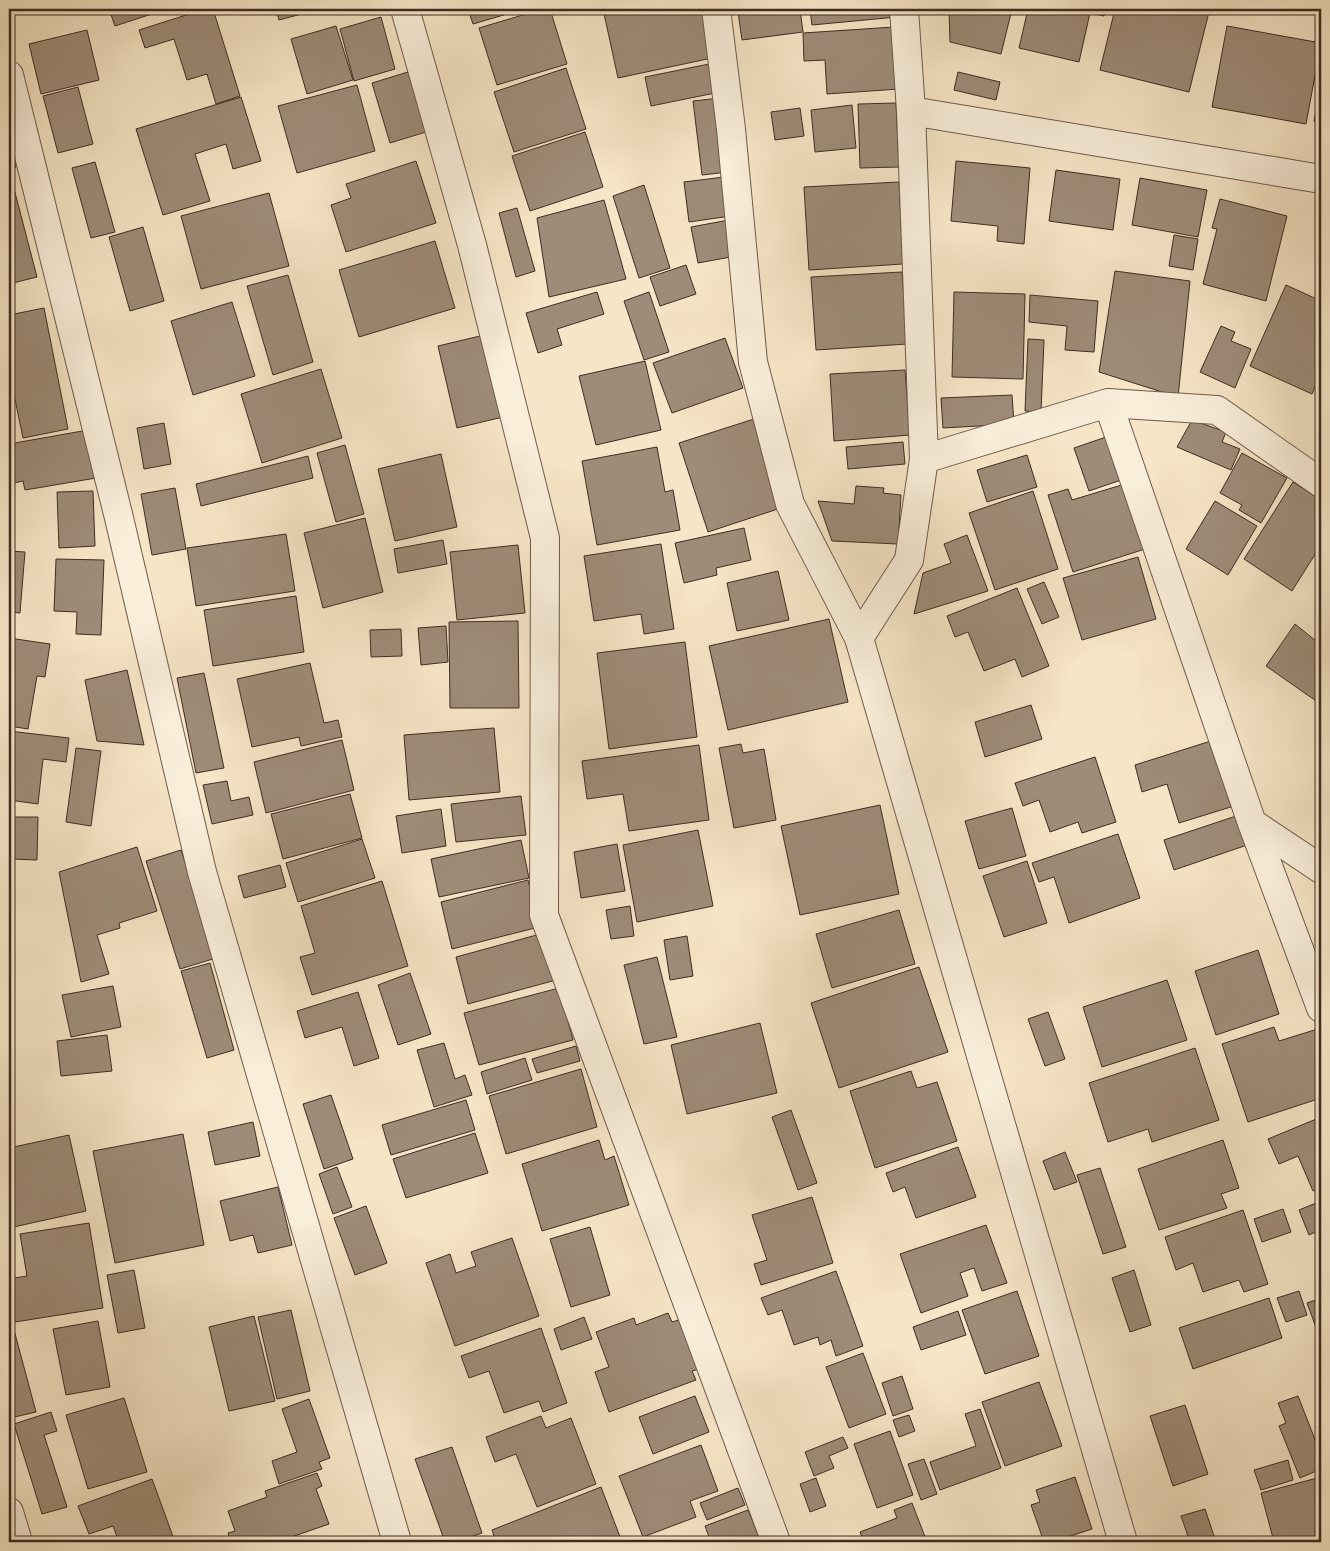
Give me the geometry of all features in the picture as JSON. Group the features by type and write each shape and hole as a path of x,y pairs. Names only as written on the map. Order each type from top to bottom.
{"street":[{"path":"405,9 472,245 545,538 544,915 776,1542"},
{"path":"716,9 731,129 753,362 790,504 859,638 1123,1542"},
{"path":"859,638 909,560 924,459 911,111 904,9"},
{"path":"9,75 119,518 202,872 397,1542"},
{"path":"911,111 1321,180"},
{"path":"924,459 1108,403 1217,410 1321,484"},
{"path":"1108,403 1252,823 1321,1008"},
{"path":"1252,823 1321,869"},
{"path":"9,1512 18,1542"}],"building":[{"path":"109,9 167,9 115,26"},
{"path":"205,9 213,9 240,96 216,104 207,74 187,80 174,39 145,48 139,30"},
{"path":"276,9 320,9 279,20"},
{"path":"468,9 524,9 473,24"},
{"path":"543,9 550,9 567,64 497,85 479,28"},
{"path":"603,9 701,9 712,58 618,78"},
{"path":"766,9 800,9 803,32 742,40 738,12"},
{"path":"810,9 897,9 897,17 812,25"},
{"path":"949,9 1012,9 1001,54 950,42"},
{"path":"1028,9 1106,9 1104,16 1090,13 1079,62 1019,48"},
{"path":"1115,9 1198,9 1209,12 1189,92 1100,70"},
{"path":"381,17 395,69 354,81 340,29"},
{"path":"336,26 353,80 307,94 291,39"},
{"path":"1227,26 1321,43 1306,124 1212,107"},
{"path":"894,27 899,89 827,94 825,60 804,61 803,33"},
{"path":"87,30 99,80 41,94 29,44"},
{"path":"714,63 720,92 651,106 645,77"},
{"path":"566,68 586,129 514,152 494,92"},
{"path":"408,72 426,132 390,143 372,83"},
{"path":"958,72 1000,82 996,100 954,90"},
{"path":"357,85 375,151 297,173 278,106"},
{"path":"1321,85 1321,123 1314,121"},
{"path":"78,87 93,144 58,153 43,96"},
{"path":"241,97 261,161 233,169 226,144 195,154 210,201 163,215 136,129"},
{"path":"720,98 728,172 702,175 693,101"},
{"path":"896,103 899,167 860,168 858,104"},
{"path":"852,105 856,148 815,152 811,110"},
{"path":"800,108 804,136 775,140 771,112"},
{"path":"585,132 603,187 530,211 512,156"},
{"path":"9,144 16,167 9,169"},
{"path":"416,161 436,223 346,252 331,205 351,198 346,184"},
{"path":"956,161 1030,168 1024,244 997,241 998,226 951,221"},
{"path":"95,162 115,232 91,238 72,168"},
{"path":"1056,170 1120,179 1113,230 1049,221"},
{"path":"724,177 731,216 689,222 684,182"},
{"path":"1140,178 1207,190 1198,237 1132,225"},
{"path":"9,181 12,181 37,277 9,284"},
{"path":"899,182 903,264 809,270 804,187"},
{"path":"644,185 670,268 639,278 613,196"},
{"path":"269,193 289,266 201,289 181,216"},
{"path":"1220,199 1287,216 1266,301 1203,284 1217,229 1212,228"},
{"path":"604,200 626,279 549,297 537,218"},
{"path":"517,208 535,271 516,277 499,213"},
{"path":"729,220 736,256 698,263 691,227"},
{"path":"143,227 164,301 130,311 109,237"},
{"path":"1174,235 1198,239 1193,270 1169,266"},
{"path":"435,241 455,308 359,337 339,270"},
{"path":"686,265 696,294 660,306 650,277"},
{"path":"1115,271 1190,281 1178,397 1099,372"},
{"path":"902,272 907,344 816,350 811,277"},
{"path":"288,275 313,362 273,375 247,286"},
{"path":"1286,285 1321,301 1321,372 1312,394 1250,366"},
{"path":"597,292 604,314 557,329 562,345 538,353 526,313"},
{"path":"649,292 669,352 644,360 624,301"},
{"path":"954,292 1025,294 1023,379 952,377"},
{"path":"1030,295 1098,301 1094,352 1065,350 1067,326 1029,322"},
{"path":"232,302 255,376 193,395 171,321"},
{"path":"44,308 68,429 23,438 9,370 9,315"},
{"path":"1221,326 1235,332 1231,341 1251,349 1235,388 1200,372"},
{"path":"484,335 503,417 457,428 438,346"},
{"path":"725,338 743,388 672,413 653,363"},
{"path":"1028,339 1044,340 1041,412 1025,411"},
{"path":"645,361 661,430 596,445 579,376"},
{"path":"321,369 342,438 262,463 241,394"},
{"path":"905,370 910,435 834,441 830,374"},
{"path":"1012,395 1014,424 943,428 941,398"},
{"path":"754,419 784,507 708,532 679,443"},
{"path":"1192,420 1226,432 1222,442 1240,449 1231,470 1177,447"},
{"path":"164,423 171,464 144,469 137,428"},
{"path":"88,430 96,478 25,490 23,481 9,484 9,444"},
{"path":"1109,436 1124,479 1089,491 1074,448"},
{"path":"903,442 905,464 848,469 846,447"},
{"path":"345,445 364,514 336,522 317,453"},
{"path":"657,447 665,492 673,490 680,530 597,545 582,461"},
{"path":"1242,453 1287,478 1261,523 1239,510 1242,505 1220,493"},
{"path":"441,454 457,527 395,541 378,469"},
{"path":"1027,455 1037,487 987,502 977,470"},
{"path":"308,456 313,478 201,506 196,484"},
{"path":"1293,482 1321,500 1321,545 1292,591 1244,559"},
{"path":"1125,484 1145,549 1073,572 1048,495 1068,489 1072,500"},
{"path":"856,486 884,488 883,493 901,495 898,544 832,541 818,501 854,504"},
{"path":"175,488 186,549 152,555 141,494"},
{"path":"93,491 95,546 59,548 57,492"},
{"path":"1033,491 1058,569 995,590 969,513"},
{"path":"9,493 12,493 14,548 9,547"},
{"path":"1215,501 1257,526 1228,575 1186,549"},
{"path":"365,518 383,592 323,608 304,533"},
{"path":"744,528 751,560 716,568 717,575 684,583 675,543"},
{"path":"286,534 295,591 196,606 187,548"},
{"path":"967,535 988,591 914,614 923,573 951,563 944,544"},
{"path":"443,540 447,564 398,573 394,549"},
{"path":"661,544 674,629 644,634 641,614 594,621 584,556"},
{"path":"518,545 525,613 457,620 450,552"},
{"path":"9,551 25,552 20,613 9,612"},
{"path":"1138,557 1156,619 1082,640 1063,578"},
{"path":"56,559 104,560 101,635 76,634 77,612 54,611"},
{"path":"778,571 789,620 737,631 727,583"},
{"path":"1044,582 1059,617 1042,624 1027,589"},
{"path":"1017,588 1049,666 1022,677 1015,659 984,671 968,632 955,637 947,616"},
{"path":"296,596 304,652 213,666 204,610"},
{"path":"829,619 848,702 728,730 709,646"},
{"path":"518,621 519,708 450,708 449,622"},
{"path":"1295,624 1321,645 1321,700 1319,703 1266,666"},
{"path":"446,626 448,662 421,665 418,628"},
{"path":"401,629 402,656 371,657 370,630"},
{"path":"9,638 50,644 45,677 37,676 28,729 9,726"},
{"path":"685,642 697,737 609,749 597,653"},
{"path":"310,663 324,723 338,720 342,737 301,746 299,737 252,747 237,679"},
{"path":"127,670 144,745 97,741 85,680"},
{"path":"204,673 224,768 196,773 177,678"},
{"path":"1031,705 1042,739 985,757 975,722"},
{"path":"494,728 500,792 409,800 404,735"},
{"path":"9,731 69,738 66,762 43,759 38,804 9,800"},
{"path":"342,740 354,790 266,813 254,762"},
{"path":"1214,740 1234,806 1179,823 1167,784 1142,792 1135,765"},
{"path":"741,744 743,753 764,749 776,820 734,828 719,748"},
{"path":"699,745 709,820 629,831 623,794 587,799 582,761"},
{"path":"76,748 101,751 91,826 66,822"},
{"path":"1095,757 1116,822 1082,833 1078,822 1050,832 1039,800 1023,806 1015,783"},
{"path":"227,781 231,801 249,797 253,815 212,824 203,785"},
{"path":"350,794 362,838 283,859 271,814"},
{"path":"521,796 526,835 456,842 451,804"},
{"path":"880,805 899,894 800,915 781,826"},
{"path":"1012,808 1026,856 979,869 965,821"},
{"path":"441,809 446,846 402,853 396,816"},
{"path":"1239,815 1250,844 1174,870 1164,840"},
{"path":"11,817 38,817 37,860 10,859"},
{"path":"698,830 713,906 637,922 623,845"},
{"path":"1118,834 1140,898 1069,923 1054,877 1039,882 1032,863"},
{"path":"362,839 375,878 298,902 286,863"},
{"path":"521,840 529,878 439,897 431,859"},
{"path":"617,844 625,891 581,898 574,852"},
{"path":"137,847 157,911 119,923 120,928 97,935 109,974 81,982 59,872"},
{"path":"181,850 216,958 180,969 146,861"},
{"path":"1027,861 1047,923 1004,937 983,876"},
{"path":"280,865 286,887 244,898 238,876"},
{"path":"528,880 539,927 452,949 441,902"},
{"path":"382,881 408,966 312,995 300,957 315,953 301,906"},
{"path":"630,906 634,936 611,939 606,910"},
{"path":"899,910 915,964 832,988 816,934"},
{"path":"544,933 556,980 468,1004 456,957"},
{"path":"687,936 693,976 670,980 664,940"},
{"path":"1258,950 1279,1014 1216,1035 1195,971"},
{"path":"657,957 677,1037 644,1044 624,965"},
{"path":"210,963 234,1050 207,1058 181,971"},
{"path":"919,967 948,1052 839,1088 811,1003"},
{"path":"410,973 431,1034 398,1045 378,985"},
{"path":"1167,980 1187,1040 1102,1067 1083,1007"},
{"path":"113,986 121,1027 71,1037 62,995"},
{"path":"559,988 573,1040 479,1065 464,1013"},
{"path":"358,992 379,1058 354,1066 342,1027 305,1038 297,1011"},
{"path":"1048,1012 1065,1059 1045,1066 1028,1019"},
{"path":"760,1023 777,1093 687,1114 671,1045"},
{"path":"1274,1027 1279,1041 1321,1028 1321,1098 1248,1122 1222,1044"},
{"path":"107,1035 112,1071 61,1076 57,1041"},
{"path":"444,1043 455,1079 465,1075 472,1095 434,1107 417,1050"},
{"path":"576,1046 580,1061 537,1073 532,1059"},
{"path":"1195,1048 1219,1120 1152,1142 1148,1129 1108,1142 1089,1083"},
{"path":"525,1058 532,1080 487,1094 481,1072"},
{"path":"581,1069 597,1127 506,1154 489,1096"},
{"path":"911,1071 917,1088 937,1082 957,1141 875,1168 850,1091"},
{"path":"331,1095 353,1159 324,1169 303,1104"},
{"path":"466,1100 475,1130 391,1155 382,1125"},
{"path":"791,1110 817,1183 798,1190 772,1117"},
{"path":"1321,1117 1321,1188 1313,1191 1298,1156 1279,1164 1268,1139"},
{"path":"253,1122 260,1156 215,1165 208,1132"},
{"path":"475,1133 488,1173 406,1198 393,1159"},
{"path":"183,1134 204,1245 115,1263 93,1151"},
{"path":"69,1135 86,1211 9,1228 9,1148"},
{"path":"599,1140 605,1160 614,1156 629,1205 542,1231 522,1164"},
{"path":"1223,1140 1239,1188 1221,1194 1227,1208 1159,1230 1138,1169"},
{"path":"958,1147 976,1197 916,1218 905,1187 893,1192 886,1173"},
{"path":"1065,1152 1077,1182 1054,1190 1043,1161"},
{"path":"337,1167 352,1207 333,1214 319,1174"},
{"path":"1100,1168 1126,1247 1103,1254 1077,1175"},
{"path":"278,1187 292,1245 258,1253 253,1235 230,1241 220,1201"},
{"path":"812,1197 833,1263 761,1285 754,1264 767,1260 752,1215"},
{"path":"1321,1201 1321,1233 1320,1230 1309,1235 1299,1210"},
{"path":"366,1206 387,1263 355,1275 334,1218"},
{"path":"1283,1209 1291,1232 1262,1242 1254,1219"},
{"path":"1243,1210 1268,1284 1244,1292 1239,1280 1203,1292 1193,1263 1176,1270 1165,1237"},
{"path":"89,1223 103,1308 15,1322 9,1279 27,1276 20,1234"},
{"path":"986,1225 1007,1283 982,1291 974,1268 960,1273 968,1296 921,1313 900,1254"},
{"path":"590,1227 610,1295 571,1307 550,1239"},
{"path":"512,1238 539,1316 455,1346 426,1263 450,1254 456,1273 476,1266 471,1252"},
{"path":"134,1270 145,1328 118,1333 107,1275"},
{"path":"1134,1270 1151,1325 1130,1332 1112,1278"},
{"path":"836,1271 863,1346 836,1356 831,1340 820,1345 818,1337 794,1345 782,1310 768,1315 761,1298"},
{"path":"1017,1291 1039,1356 985,1374 962,1310"},
{"path":"1299,1291 1307,1315 1286,1322 1277,1298"},
{"path":"1269,1298 1282,1338 1193,1369 1179,1328"},
{"path":"1321,1298 1321,1341 1307,1303"},
{"path":"291,1310 310,1391 277,1399 258,1317"},
{"path":"958,1311 966,1335 921,1350 913,1327"},
{"path":"668,1313 672,1322 685,1318 703,1368 692,1371 696,1380 609,1412 595,1372 609,1367 596,1332 634,1318 636,1325"},
{"path":"254,1316 275,1401 229,1411 209,1327"},
{"path":"584,1317 592,1339 561,1350 554,1329"},
{"path":"98,1321 110,1387 66,1395 53,1329"},
{"path":"541,1328 567,1403 543,1412 539,1401 504,1413 489,1371 469,1378 461,1356"},
{"path":"14,1330 36,1412 10,1418 9,1331"},
{"path":"863,1353 886,1414 849,1428 826,1367"},
{"path":"902,1376 913,1409 893,1416 882,1383"},
{"path":"1039,1382 1062,1446 1005,1466 982,1402"},
{"path":"695,1396 709,1432 653,1454 639,1417"},
{"path":"1298,1396 1321,1455 1321,1469 1300,1478 1279,1426 1286,1423 1278,1403"},
{"path":"124,1398 147,1472 88,1489 66,1415"},
{"path":"309,1399 330,1458 319,1462 322,1469 279,1484 272,1461 297,1452 282,1409"},
{"path":"1185,1405 1208,1474 1173,1486 1150,1416"},
{"path":"980,1409 1001,1468 940,1490 930,1462 976,1446 965,1414"},
{"path":"51,1412 57,1431 44,1435 67,1507 42,1514 14,1424"},
{"path":"909,1415 915,1431 899,1437 893,1420"},
{"path":"541,1416 546,1428 571,1418 596,1484 537,1507 516,1454 495,1462 486,1437"},
{"path":"890,1431 913,1495 877,1508 854,1444"},
{"path":"843,1437 848,1448 829,1456 834,1468 814,1476 805,1452"},
{"path":"701,1445 718,1491 690,1501 696,1517 643,1537 619,1476"},
{"path":"452,1447 482,1533 456,1542 445,1542 415,1459"},
{"path":"924,1459 937,1494 921,1500 908,1464"},
{"path":"1288,1460 1293,1480 1261,1490 1254,1470"},
{"path":"317,1473 322,1486 316,1489 329,1524 277,1542 231,1542 228,1533 235,1531 228,1511 267,1497 265,1491"},
{"path":"1075,1477 1092,1529 1052,1542 1044,1542 1031,1505 1040,1502 1036,1490"},
{"path":"1321,1477 1321,1542 1274,1542 1261,1493"},
{"path":"816,1478 826,1506 810,1512 800,1484"},
{"path":"152,1479 175,1542 119,1542 113,1526 89,1534 78,1506"},
{"path":"601,1487 622,1542 496,1542 492,1530"},
{"path":"738,1488 745,1505 707,1520 700,1503"},
{"path":"912,1503 927,1542 864,1542 860,1532 897,1518 894,1510"},
{"path":"1205,1509 1216,1542 1190,1542 1181,1516"},
{"path":"748,1510 761,1542 711,1542 705,1526"}]}
